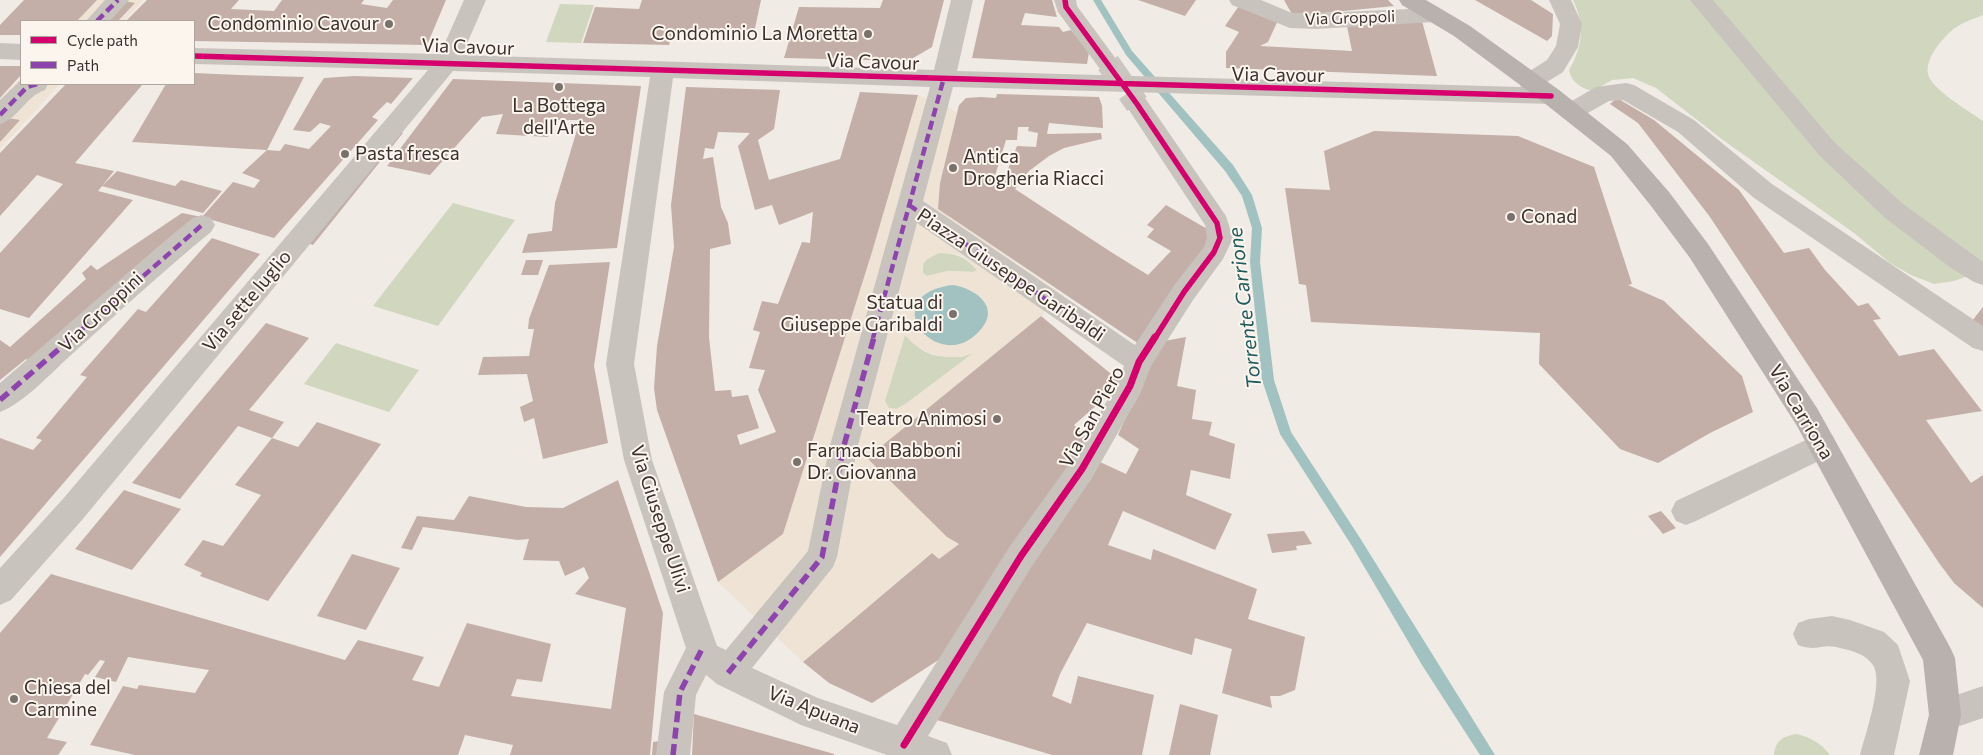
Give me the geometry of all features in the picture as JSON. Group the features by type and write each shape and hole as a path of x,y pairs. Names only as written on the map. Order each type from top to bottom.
{"main road":[{"name":"Via Carriona","path":"1410,0 1462,31 1551,96 1619,150 1660,199 1699,251 1806,417 1939,658 1945,715 1936,755"}],"street":[{"path":"98,20 118,0"},
{"name":"Via sette luglio","path":"0,590 72,510 448,61 475,0"},
{"path":"728,673 822,557 843,449 943,80 962,0"},
{"name":"Via Groppoli","path":"1240,0 1290,20 1316,21 1434,15"},
{"path":"1560,0 1571,24 1567,47 1555,66 1551,96 1626,91 1686,126 1764,191 1983,340"},
{"path":"1701,0 1827,149 1893,210 1960,261 1983,275"},
{"path":"1066,3 1108,63"},
{"path":"0,51 20,52"},
{"name":"Via Cavour","path":"195,56 448,61 1101,86 1551,96"},
{"name":"Via Giuseppe Ulivi","path":"663,69 620,364 638,460 702,650"},
{"path":"0,115 27,87 34,85"},
{"name":"Via San Piero","path":"904,745 1021,556 1082,470 1130,386 1138,362 1184,292 1214,252 1220,238 1217,223 1137,104"},
{"name":"Piazza Giuseppe Garibaldi","path":"909,205 1138,362"},
{"name":"Via Groppini","path":"0,400 41,367 157,260 202,225"},
{"path":"1686,511 1822,445"},
{"path":"1809,634 1832,631 1850,635 1873,643 1887,656 1894,681 1877,755"},
{"path":"673,755 680,692 702,650"},
{"name":"Via Apuana","path":"702,650 728,673 813,713 935,755"},
{"path":"1945,715 1983,702"}],"green space":[{"path":"1573,0 1983,0 1983,15 1958,26 1945,37 1931,57 1928,71 1929,77 1938,89 1983,121 1983,277 1971,275 1954,281 1934,284 1911,275 1890,263 1854,233 1723,140 1656,88 1633,78 1612,80 1593,91 1581,87 1572,78 1569,70 1580,44 1581,35 1577,9"},
{"path":"560,4 594,5 581,43 546,42"},
{"path":"453,203 515,220 438,326 373,306"},
{"path":"939,253 960,257 977,270 973,272 948,271 927,276 923,273 924,262"},
{"path":"905,335 922,350 937,356 976,351 907,403 897,409 888,408 884,401"},
{"path":"336,343 419,370 389,412 304,384"},
{"path":"1796,734 1815,741 1830,755 1774,755 1780,740"}],"shaded area":[{"path":"97,0 143,0 125,20 78,20"},
{"path":"20,79 20,85 59,85 0,149 0,99"},
{"path":"918,95 943,104 957,113 940,183 938,209 1065,296 867,458 947,537 959,544 939,559 931,553 803,662 718,582 783,534 872,252","holes":["939,253 951,253 962,256 977,270 973,272 948,271 927,276 923,273 922,266 924,261","905,335 914,344 929,353 945,357 962,357 973,353 907,403 897,409 889,408 885,401"]}],"water":[{"path":"953,285 976,294 986,305 988,312 987,320 982,328 965,342 948,345 933,340 921,330 915,317 917,303 929,292"}],"building":[{"path":"24,0 97,0 78,20 20,20 20,35 0,35 0,25"},
{"path":"119,0 135,3 119,20 100,20"},
{"path":"147,0 239,0 231,9 274,11 282,0 364,0 361,4 387,8 393,0 446,0 427,45 195,41 195,20 127,20"},
{"path":"642,0 761,0 754,33 673,31 669,45 583,43 595,7 639,9"},
{"name":"Condominio La Moretta","path":"883,0 944,0 932,47 908,61 784,58 799,7 880,8"},
{"path":"985,0 1052,0 1057,17 1025,13 1021,25 1059,27 1063,32 1071,30 1089,52 1087,64 972,58"},
{"path":"1138,0 1196,0 1185,16"},
{"path":"1284,0 1388,0 1394,6 1293,16"},
{"path":"1475,0 1531,0 1553,14 1552,36 1547,41"},
{"path":"1241,3 1280,16 1268,42 1260,46 1352,51 1346,21 1422,21 1437,76 1226,68 1226,52 1239,32 1225,26"},
{"path":"0,66 20,66 20,76 0,98"},
{"path":"195,73 304,77 267,150 132,142 165,85 195,85"},
{"path":"354,76 413,78 391,104 387,102 372,117 378,120 274,238 202,217 233,182 254,188 260,180 242,173 267,150 280,151 285,144 309,149 331,126 320,123 310,132 293,130 316,90 324,78"},
{"path":"453,79 641,86 617,248 522,253 528,234 552,231 555,203 580,120 555,120 548,137 496,134 503,114 482,117 430,175 387,166"},
{"path":"65,85 142,85 75,163 114,171 98,191 133,200 29,318 0,309 0,253 63,184 37,175 0,216 0,153"},
{"path":"686,87 780,90 774,129 758,140 769,180 840,159 860,92 918,95 872,252 783,534 718,582 657,410 654,388 657,346 674,247 671,205","holes":["718,132 750,133 738,146 755,210 772,205 779,225 813,212 810,243 802,242 778,304 762,301 753,330 760,332 749,368 765,370 758,390 776,432 740,445 737,435 759,428 748,395 732,397 731,390 715,391 709,337 710,249 731,244 728,223 721,207 713,157 703,159 705,148 714,149"]},
{"path":"997,94 1099,97 1102,106 1103,128 1049,123 1047,134 1101,133 1102,139 1064,148 1049,156 1029,171 1015,189 1148,275 1171,251 1147,237 1154,229 1147,225 1166,205 1214,233 1142,346 938,209 940,183 959,105 966,98 996,98","holes":["1018,127 1029,127 1028,131 1038,133 1036,147 1017,146 1003,182 994,179 1006,140 1017,140"]},
{"path":"1617,98 1654,120 1739,190 1784,253 1809,248 1825,270 1858,306 1868,303 1881,319 1873,320 1899,356 1934,349 1982,411 1926,420 1971,483 1983,475 1983,608 1954,583 1939,563 1710,217 1638,123 1610,104"},
{"path":"2,117 20,120 0,142 0,119"},
{"path":"395,131 403,133 313,245 305,242"},
{"path":"1374,131 1518,136 1594,167 1632,284 1628,285 1664,301 1742,376 1753,412 1710,433 1658,463 1620,449 1539,364 1540,333 1311,322 1306,285 1299,284 1285,188 1330,190 1324,151"},
{"path":"117,171 175,186 181,180 222,191 203,213 102,186"},
{"path":"182,213 202,217 34,365 26,359 0,380 0,340 10,347 86,279 82,273 91,265 97,270"},
{"path":"212,238 260,254 0,557 0,438 33,450 42,440 36,438 87,377 80,375 138,309 146,312"},
{"path":"526,260 543,260 538,275 521,275"},
{"path":"610,262 594,366 608,443 543,459 534,418 524,422 520,407 533,401 527,374 478,375 483,357 529,356 534,329 528,329 529,319 549,265"},
{"path":"1983,307 1983,327 1972,321"},
{"path":"1041,316 1122,383 1074,425 1087,438 940,659 872,703 829,683 803,662 932,553 939,559 959,544 947,537 867,458"},
{"path":"266,323 309,338 249,410 284,422 272,438 238,426 180,499 132,483"},
{"path":"1186,337 1177,386 1196,390 1192,419 1212,422 1209,435 1235,444 1230,479 1191,470 1186,495 1232,514 1215,550 1123,511 1108,545 1151,560 1153,549 1257,589 1248,619 1305,637 1295,690 1280,696 1270,696 1272,708 1222,693 1232,649 1195,638 1192,655 1087,623 1060,674 1052,696 1071,704 1078,676 1154,695 1142,755 1052,755 937,720 994,622 1100,462 1126,474 1139,449 1118,435 1159,342"},
{"path":"317,422 381,444 268,601 200,576 202,573 184,565 203,540 223,546 261,495 235,485 272,438 298,447"},
{"path":"618,480 663,613 650,755 510,755 513,745 465,735 458,755 135,755 90,745 123,686 137,689 139,685 195,693 209,670 128,657 116,682 95,677 105,661 100,660 88,675 85,674 47,738 67,742 58,755 0,755 0,633 51,574 345,660 358,640 424,657 412,680 439,687 467,623 551,644 542,682 517,679 511,696 611,709 626,608 575,594 589,578 584,567 565,576 559,561 523,560 529,539 518,540 423,527 412,550 401,548 417,516 454,520 469,496 526,507 563,508"},
{"path":"124,490 181,509 132,570 75,549"},
{"path":"1661,511 1676,528 1663,534 1648,516"},
{"path":"1304,531 1312,544 1296,546 1297,550 1272,553 1267,534"},
{"path":"352,554 400,568 366,630 317,616"},
{"path":"1180,704 1218,715 1210,755 1169,755"},
{"path":"694,714 834,754 834,755 692,755"},
{"path":"661,741 660,755 652,755 653,742"}],"waterway":[{"name":"Torrente Carrione","path":"1097,0 1129,53 1229,168 1247,195 1257,228 1255,262 1268,380 1286,434 1356,542 1427,660 1488,755"}],"tunnel":[{"path":"1108,63 1137,104"}],"marked path":[{"path":"98,20 118,0"},
{"path":"728,673 822,557 843,449 943,81"},
{"path":"0,115 27,87 34,85"},
{"path":"909,205 1057,307"},
{"path":"0,400 202,225"},
{"path":"673,755 680,692 702,649"}],"cycle path":[{"path":"904,745 1021,556 1082,469 1130,386 1139,362 1184,292 1214,252 1220,238 1217,223 1137,104 1066,7 1065,0"},
{"path":"195,56 533,65 1212,88 1551,96"}],"place":[{"name":"Condominio Cavour","path":"389,24"},
{"name":"Condominio La Moretta","path":"868,34"},
{"name":"La Bottega dell'Arte","path":"559,87"},
{"name":"Pasta fresca","path":"345,154"},
{"name":"Antica Drogheria Riacci","path":"953,168"},
{"name":"Conad","path":"1511,217"},
{"name":"Statua di Giuseppe Garibaldi","path":"953,314"},
{"name":"Teatro Animosi","path":"997,419"},
{"name":"Farmacia Babboni Dr. Giovanna","path":"797,462"},
{"name":"Chiesa del Carmine","path":"14,699"}]}
